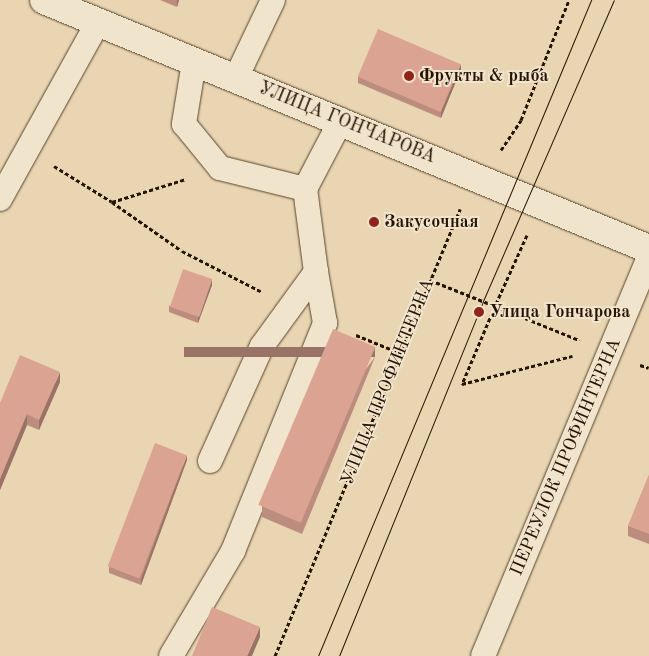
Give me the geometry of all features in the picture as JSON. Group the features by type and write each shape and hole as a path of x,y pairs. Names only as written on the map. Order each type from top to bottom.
{"street":[{"name":"УЛИЦА ГОНЧАРОВА","path":"44,0 342,120 649,249"}],"lane":[{"path":"236,78 273,0"},
{"path":"0,199 98,22"},
{"path":"194,62 184,124 220,168 305,189"},
{"path":"171,656 233,551 325,323 305,189 342,120"},
{"name":"ПЕРЕУЛОК ПРОФИНТЕРНА","path":"482,656 604,350 649,257"},
{"path":"210,461 262,346 316,272"}],"path":[{"name":"УЛИЦА ПРОФИНТЕРНА","path":"275,656 458,210 483,179 521,120 569,0"},
{"path":"27,149 112,202 182,251 291,306"},
{"path":"112,202 220,168"},
{"path":"542,203 462,384 604,350"},
{"path":"430,280 649,368"},
{"path":"325,323 400,353"}],"building":[{"name":"Фрукты & рыба","path":"378,29 461,64 441,112 358,77"},
{"path":"183,269 212,279 199,317 170,307"},
{"path":"333,329 375,347 301,523 258,505"},
{"path":"20,355 60,372 39,420 27,414 0,479 0,403"},
{"path":"155,443 187,455 139,578 108,566"},
{"path":"649,475 649,534 628,526"},
{"path":"212,607 260,627 247,656 192,656"}],"tram line":[{"path":"318,656 591,0"},
{"path":"339,656 483,301 614,0"}],"place":[{"name":"Фрукты & рыба","path":"409,76"},
{"name":"Закусочная","path":"374,222"},
{"name":"Улица Гончарова","path":"479,312"}]}
